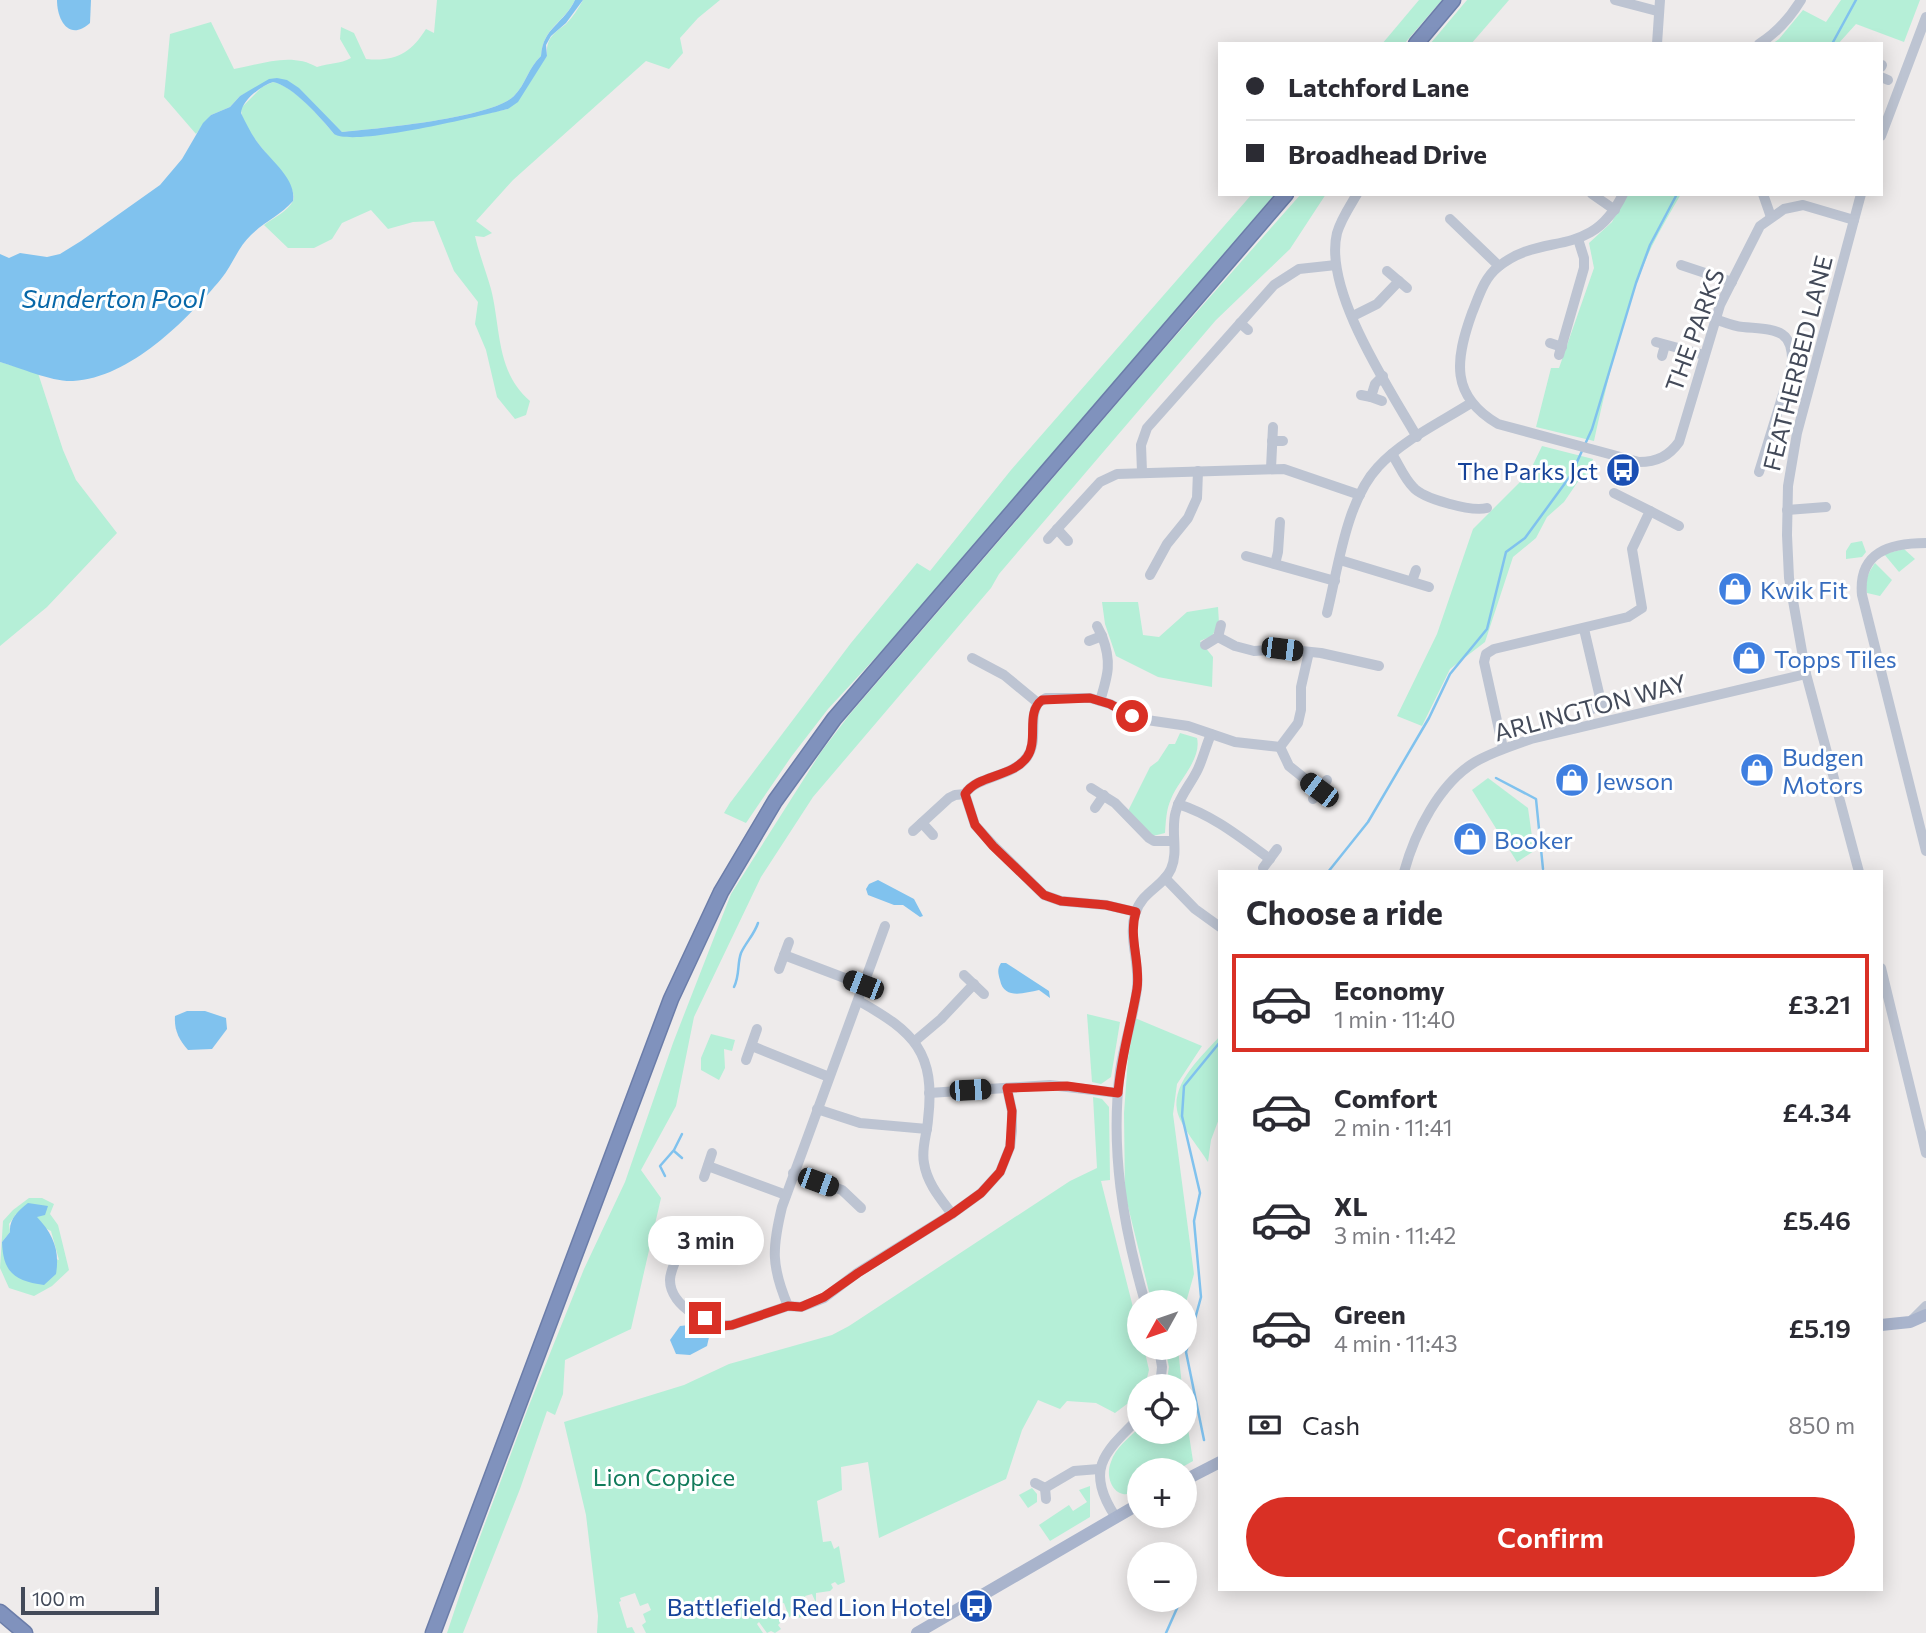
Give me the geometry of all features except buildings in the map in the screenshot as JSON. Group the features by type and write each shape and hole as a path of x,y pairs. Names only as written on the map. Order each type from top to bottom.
{"highway":[{"path":"1418,42 1453,0"},
{"path":"433,1633 671,999 721,892 775,801 834,719 1284,196"},
{"path":"0,1612 25,1633"}],"main road":[{"path":"1910,1322 1926,1315"},
{"path":"1883,1325 1910,1322 1926,1324"},
{"path":"1197,1474 1218,1463"},
{"path":"917,1633 1127,1510"}],"street":[{"path":"1615,0 1657,11"},
{"path":"1657,42 1657,11 1660,0"},
{"path":"1762,42 1790,18 1801,0"},
{"path":"1883,131 1926,17"},
{"path":"1356,196 1338,233 1336,265 1342,293 1382,376 1417,437"},
{"path":"1595,196 1615,210"},
{"path":"1327,613 1352,516 1360,495 1375,470 1392,454 1471,403 1459,374 1459,357 1483,286 1499,266 1530,251 1578,239 1603,224 1622,196"},
{"path":"1764,196 1771,217 1784,209 1803,205 1854,220"},
{"name":"FEATHERBED LANE","path":"1858,870 1806,674 1789,578 1787,510 1797,433 1860,196"},
{"name":"THE PARKS","path":"1471,403 1482,415 1498,424 1639,462 1652,462 1672,451 1679,442 1715,319 1751,240 1760,226 1771,217"},
{"path":"1450,219 1463,225 1499,266"},
{"path":"1550,343 1560,351 1584,268 1578,239"},
{"path":"1142,472 1140,445 1147,428 1274,285 1299,269 1336,265"},
{"path":"1681,265 1692,273 1732,282"},
{"path":"1353,316 1377,304 1403,285 1387,271"},
{"path":"1715,319 1734,326 1771,329 1783,335 1790,343 1792,365 1765,466"},
{"path":"1240,323 1248,330"},
{"path":"1662,356 1660,344 1704,355"},
{"path":"1382,376 1366,396 1382,401"},
{"path":"1271,468 1278,441 1273,427"},
{"path":"1392,454 1412,487 1423,496 1480,513"},
{"path":"1048,539 1100,482 1117,474 1271,468 1297,472 1360,495"},
{"path":"1150,575 1167,544 1188,518 1197,498 1198,471"},
{"path":"1614,493 1679,526"},
{"path":"1787,510 1826,507"},
{"path":"1503,748 1484,662 1486,654 1494,649 1628,617 1642,608 1632,549 1650,511"},
{"path":"1275,564 1280,522"},
{"path":"1057,529 1068,541"},
{"path":"1926,543 1901,544 1882,550 1868,563 1861,583 1926,851"},
{"path":"1246,556 1335,581"},
{"path":"1340,560 1414,575 1429,587"},
{"path":"1206,645 1219,637 1221,625"},
{"path":"1584,629 1602,706"},
{"path":"1089,641 1099,631 1109,655 1109,667 1100,701"},
{"path":"1219,637 1236,646 1254,650 1309,652 1379,666"},
{"path":"1280,747 1298,723 1301,687 1309,652"},
{"path":"972,658 1004,675 1038,703"},
{"name":"ARLINGTON WAY","path":"1405,870 1426,819 1454,779 1474,763 1503,748 1806,674"},
{"path":"913,831 949,798 965,794 970,788 1013,770 1026,758 1033,740 1034,713 1038,703 1046,698 1100,701 1140,719 1188,726 1235,742 1280,747"},
{"path":"1591,709 1614,704"},
{"path":"1142,1290 1121,1200 1116,1136 1124,1043 1137,990 1138,964 1134,927 1136,912 1144,896 1165,878 1172,865 1174,820 1178,804 1198,769 1210,734"},
{"path":"1280,747 1289,766 1319,790"},
{"path":"1313,799 1327,780"},
{"path":"1091,788 1128,814 1149,838 1174,841"},
{"path":"965,794 975,825 1044,895 1061,901 1106,905 1136,912"},
{"path":"1095,808 1104,795"},
{"path":"1178,804 1213,820 1266,864 1277,849"},
{"path":"922,823 933,835"},
{"path":"1165,878 1195,909 1218,926"},
{"path":"788,1306 777,1279 774,1259 778,1224 793,1173 885,926"},
{"path":"779,968 789,942"},
{"path":"784,955 863,985"},
{"path":"964,975 984,994"},
{"path":"1883,976 1926,1153"},
{"path":"915,1041 942,1018 974,984"},
{"path":"859,1000 901,1026 915,1041 923,1056 929,1093 923,1150 928,1177 952,1214"},
{"path":"746,1060 757,1029"},
{"path":"752,1046 829,1077"},
{"path":"929,1093 1067,1086 1118,1093"},
{"path":"676,1259 670,1280 674,1293 689,1311 715,1323 732,1325 788,1306 801,1307 824,1297 952,1214 992,1183 1006,1161 1012,1131 1007,1088"},
{"path":"817,1109 860,1123 927,1129"},
{"path":"704,1177 712,1153"},
{"path":"708,1166 786,1195"},
{"path":"793,1173 842,1191 861,1208"},
{"path":"1910,1322 1926,1307"},
{"path":"1115,1516 1101,1488 1099,1469 1108,1450 1127,1430"},
{"path":"1042,1490 1074,1471 1099,1469"}],"green space":[{"path":"437,0 575,0 546,38 541,56 514,96 502,104 459,116 342,132 277,78 240,96 230,107 211,115 196,134 164,97 170,34 211,22 234,69 276,60 297,60 317,67 347,60 351,58 340,39 341,27 354,33 366,59 386,59 408,50 426,29 434,33"},
{"path":"583,0 720,0 698,18 680,38 683,53 669,69 646,61 513,180 476,221 492,233 484,237 475,236 491,289 505,363 519,390 530,401 526,415 515,419 497,397 486,350 475,324 478,302 454,271 434,221 413,222 388,229 371,210 342,223 332,239 314,248 288,248 264,225 291,205 293,193 288,182 250,132 241,108 262,87 273,82 298,96 334,134 403,131 508,109 547,56 551,37 569,21"},
{"path":"1419,0 1442,0 1406,42 1384,42"},
{"path":"1467,0 1509,0 1473,42 1432,42"},
{"path":"1841,0 1920,0 1904,42 1856,24 1840,42 1775,42 1803,10 1826,22"},
{"path":"1250,196 1273,196 938,590 828,709 746,823 724,813 851,643 917,563 930,571 1011,470"},
{"path":"1299,196 1325,196 1290,249 1216,320 813,797 761,877 694,1017 676,1106 641,1170 661,1198 631,1329 565,1360 563,1394 555,1415 547,1411 520,1489 463,1633 447,1633 528,1408 584,1269 625,1182 673,1043 731,894 821,752 850,714"},
{"path":"1625,196 1680,196 1642,268 1618,342 1594,441 1536,427 1551,368 1559,368 1594,268 1589,243 1612,222"},
{"path":"0,362 38,373 63,450 76,480 117,533 47,607 0,646"},
{"path":"1542,446 1593,459 1590,476 1579,480 1564,502 1547,517 1536,538 1513,557 1485,642 1450,669 1422,726 1397,716 1437,634 1473,529 1529,473"},
{"path":"1862,541 1866,552 1862,557 1846,559 1846,551 1851,543"},
{"path":"1904,549 1915,559 1899,572 1884,554"},
{"path":"1875,563 1892,580 1880,596 1867,593 1866,589 1867,577"},
{"path":"1102,602 1138,602 1143,635 1159,637 1187,612 1218,607 1219,623 1212,636 1200,641 1213,657 1212,687 1158,677 1116,656 1105,624"},
{"path":"1180,733 1197,738 1196,754 1169,803 1165,833 1153,836 1128,811 1150,767 1158,761 1169,744 1175,744"},
{"path":"1488,778 1528,808 1534,851 1517,862 1472,790"},
{"path":"1087,1014 1120,1022 1111,1077 1101,1084 1092,1082"},
{"path":"1135,1018 1202,1046 1177,1084 1173,1114 1194,1274 1190,1290 1149,1290 1125,1194 1124,1113 1128,1058"},
{"path":"711,1034 735,1040 732,1051 724,1049 725,1068 719,1080 701,1070 701,1058"},
{"path":"1218,1038 1218,1121 1211,1140 1208,1162 1190,1136 1177,1110 1179,1089 1198,1060"},
{"name":"Lion Coppice","path":"1093,1097 1102,1099 1109,1107 1110,1180 1101,1181 1129,1290 1127,1360 1147,1360 1149,1370 1148,1374 1127,1374 1127,1404 1115,1413 1096,1403 1067,1401 1060,1409 1038,1400 1022,1430 1006,1479 879,1538 868,1462 841,1467 842,1490 817,1501 823,1542 831,1541 834,1549 839,1546 845,1582 838,1585 835,1582 831,1584 833,1588 830,1591 816,1593 816,1603 812,1594 805,1596 810,1609 805,1612 806,1615 796,1619 794,1615 789,1617 784,1603 779,1604 784,1619 778,1625 781,1629 775,1633 767,1633 759,1622 757,1624 763,1633 646,1633 642,1625 646,1622 643,1614 651,1610 648,1603 640,1606 635,1593 620,1598 619,1602 627,1628 632,1627 635,1633 597,1633 598,1616 586,1515 564,1422 684,1385 729,1364 832,1335 1070,1181 1097,1168"},
{"path":"29,1198 42,1198 54,1204 50,1214 58,1225 69,1270 52,1286 34,1296 9,1288 0,1268 3,1221","holes":["16,1214 51,1231 59,1260 2,1242 10,1232 9,1224"]},
{"path":"1168,1360 1179,1360 1181,1374 1168,1374"},
{"path":"1127,1440 1127,1444 1190,1444 1193,1458 1127,1458 1125,1494 1115,1489 1110,1481 1110,1466 1119,1448"},
{"path":"1090,1486 1090,1517 1050,1541 1039,1525 1069,1505 1073,1511 1087,1502 1079,1490"},
{"path":"1032,1488 1037,1494 1037,1502 1028,1508 1019,1495"}],"water":[{"path":"57,0 91,0 90,23 83,28 70,29 59,15"},
{"name":"Sunderton Pool","path":"575,0 583,0 566,23 551,36 546,45 547,56 518,102 508,109 391,134 346,137 334,134 306,104 281,85 273,82 263,87 248,99 241,113 255,140 287,177 293,201 246,240 225,274 192,312 136,358 115,370 94,377 65,381 0,362 0,254 9,258 20,253 47,257 60,254 81,241 160,185 182,159 203,123 211,115 230,107 240,96 269,79 287,80 299,88 342,132 433,121 483,110 502,104 514,96 541,56 546,38"},
{"path":"878,880 914,899 923,916 920,917 903,905 894,905 868,895 866,889 869,884"},
{"path":"1001,963 1006,963 1049,991 1050,998 1039,990 1010,993 1002,986 998,973"},
{"path":"187,1011 205,1011 226,1018 227,1029 212,1049 188,1050 182,1042 176,1030 175,1016"},
{"path":"28,1203 48,1206 45,1215 37,1217 54,1243 57,1265 56,1274 44,1285 25,1281 12,1274 3,1253 2,1242 10,1232 13,1219"},
{"path":"699,1324 710,1333 707,1346 690,1355 676,1354 670,1340 680,1326"}],"waterway":[{"path":"1833,42 1856,0"},
{"path":"1330,870 1368,822 1429,718 1450,674 1487,629 1506,552 1525,538 1571,475 1592,429 1650,245 1676,196"},
{"path":"1496,778 1536,799 1543,869"},
{"path":"734,987 741,953 758,923"},
{"path":"1204,1440 1186,1352 1201,1297 1194,1221 1200,1193 1182,1116 1184,1086 1218,1044"},
{"path":"665,1176 660,1166 674,1150 682,1134"},
{"path":"674,1151 682,1158"},
{"path":"1166,1633 1175,1612"}],"place":[{"name":"The Parks Jct","path":"1623,470"},
{"name":"Kwik Fit","path":"1735,589"},
{"name":"Topps Tiles","path":"1749,658"},
{"name":"Budgen Motors","path":"1757,770"},
{"name":"Jewson","path":"1572,780"},
{"name":"Booker","path":"1470,839"},
{"name":"Battlefield, Red Lion Hotel","path":"976,1606"}],"route":[{"path":"705,1318 723,1326 732,1325 788,1306 801,1307 824,1297 981,1193 1000,1172 1010,1147 1012,1111 1007,1088 1032,1085 1067,1086 1118,1093 1124,1043 1137,990 1138,964 1134,938 1136,912 1106,905 1061,901 1044,895 975,825 965,794 970,788 1013,770 1026,758 1033,740 1035,708 1046,698 1090,698 1110,704 1132,716"}]}
